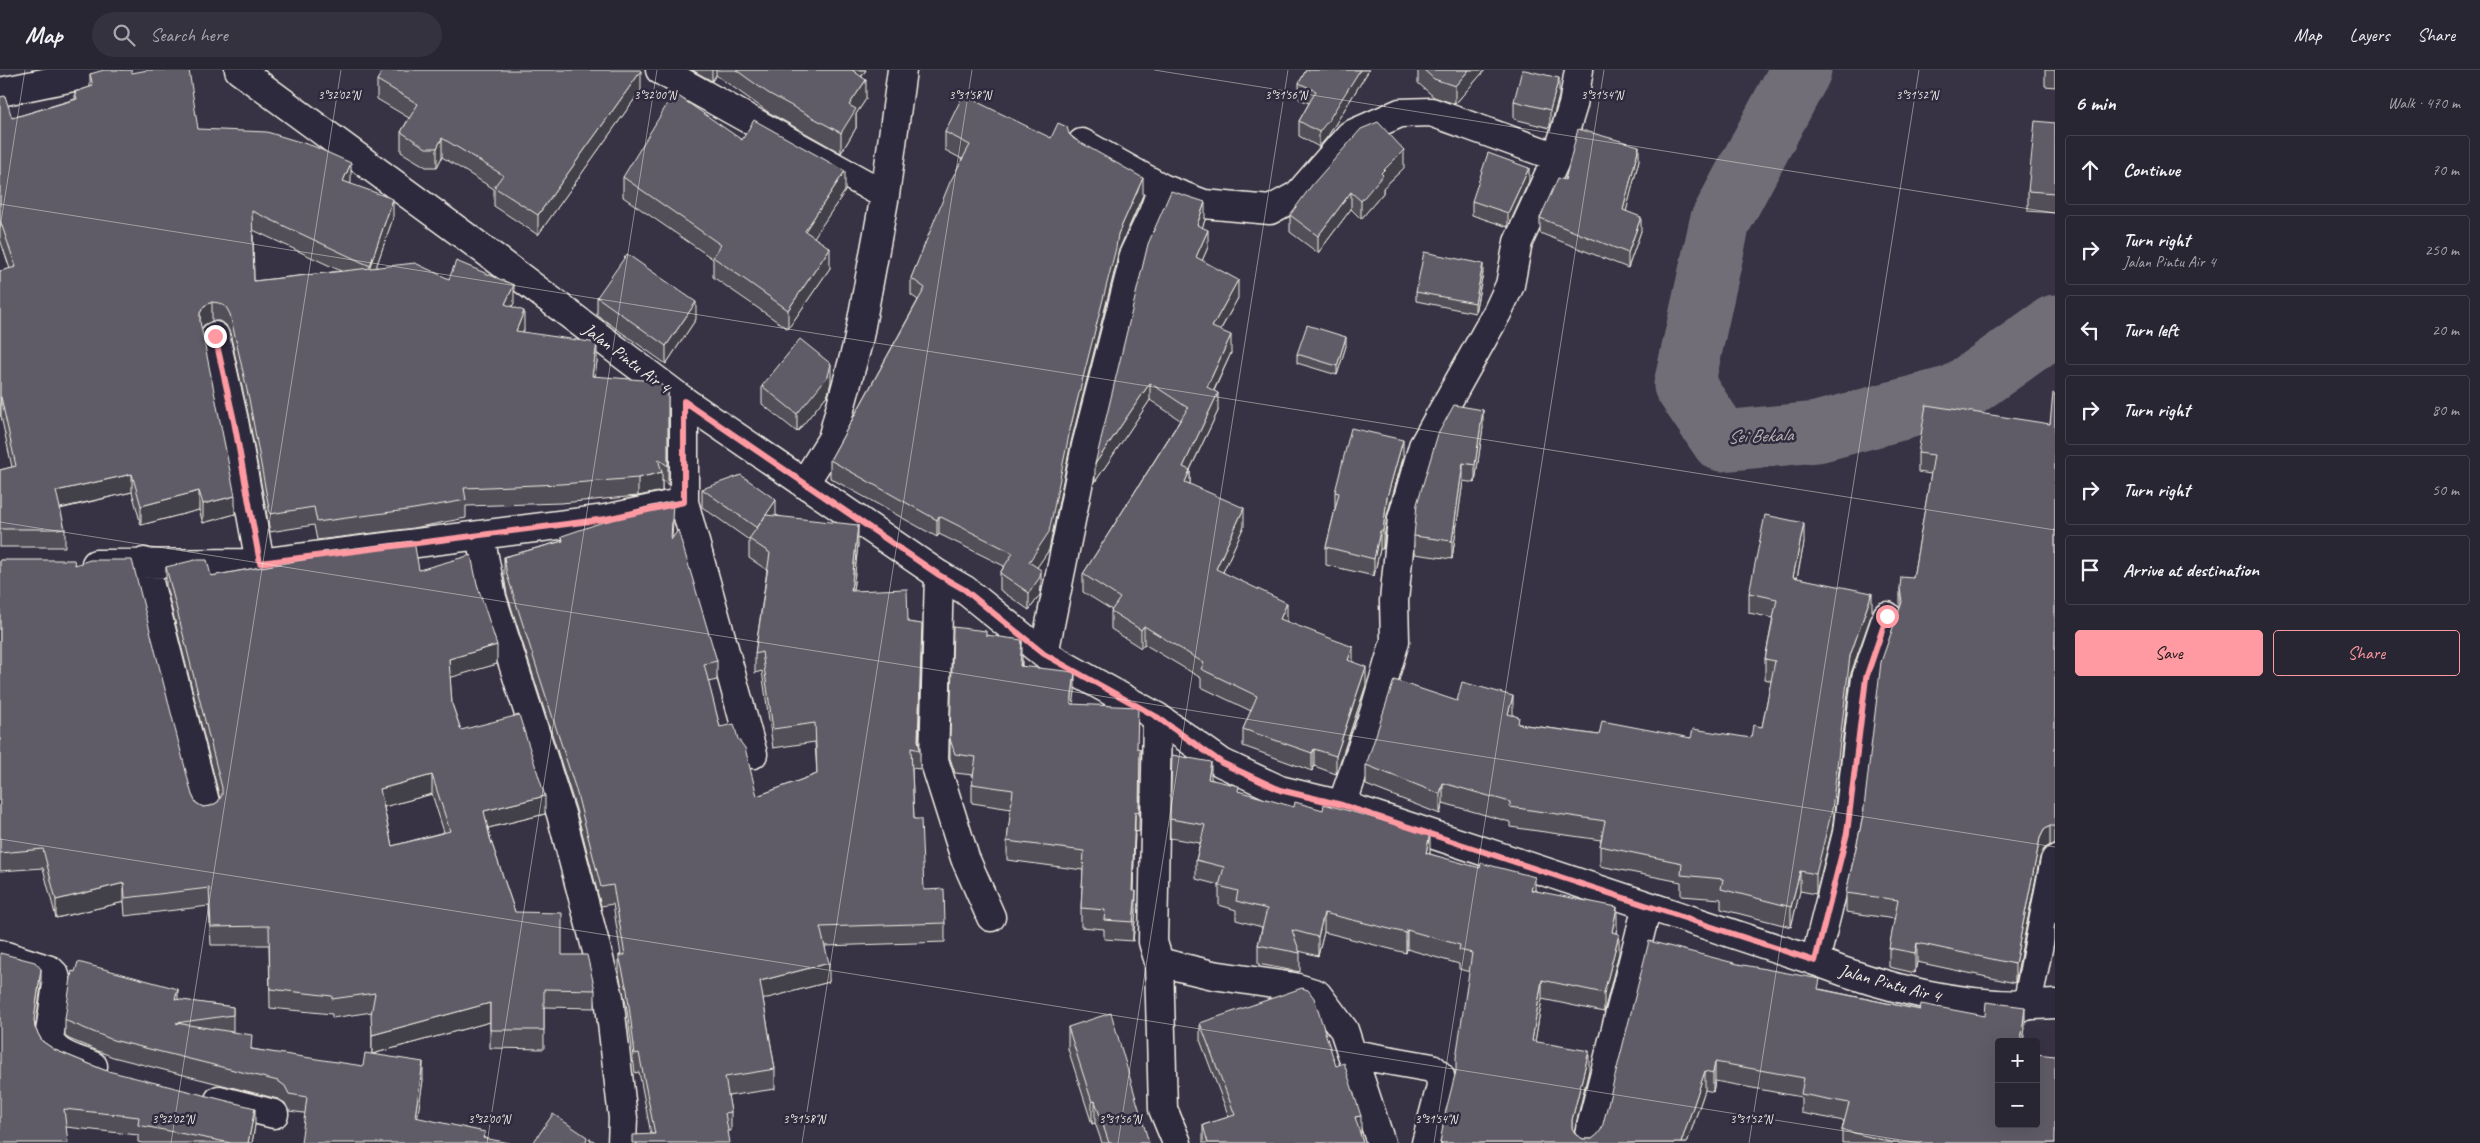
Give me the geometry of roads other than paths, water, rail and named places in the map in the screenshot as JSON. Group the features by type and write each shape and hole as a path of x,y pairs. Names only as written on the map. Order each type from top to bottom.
{"street":[{"path":"0,92 107,70"},
{"name":"Jalan Pintu Air 4","path":"239,70 495,258 684,401 939,575 965,590 1044,654 1157,717 1222,763 1280,790 1342,805 1815,961 1864,980 1919,994 1957,1000 2027,1006 2055,1004"},
{"path":"660,70 885,195"},
{"path":"804,484 832,439 858,342 885,195 902,70"},
{"path":"1342,805 1374,713 1395,641 1394,601 1402,519 1423,446 1497,313 1510,285 1518,242 1557,157 1573,105 1579,70"},
{"path":"1082,143 1162,188 1204,204 1270,210 1298,195 1350,135 1400,113 1431,112 1557,157"},
{"path":"1044,654 1086,446 1117,331 1132,267 1132,258 1154,213 1162,188"},
{"path":"215,336 234,421 260,563"},
{"path":"684,401 684,502 754,754"},
{"path":"68,564 144,562 260,563 606,519 684,502"},
{"path":"480,536 492,598 561,814 609,996 623,1118 622,1143"},
{"path":"144,562 207,810"},
{"path":"939,575 934,760 965,858 991,917"},
{"path":"1815,961 1847,833 1866,678 1887,616"},
{"path":"1157,717 1153,942 1159,962 1163,1109 1177,1143"},
{"path":"2027,1006 2055,860"},
{"path":"1587,1143 1647,906"},
{"path":"0,954 45,966 55,975 57,984 49,1039 52,1046 68,1056 116,1074"},
{"path":"1159,962 1213,974 1294,987 1317,994 1344,1030 1380,1143"},
{"path":"1353,1054 1432,1068 1440,1076 1441,1086 1426,1143"},
{"path":"197,1095 274,1114"}],"waterway":[{"name":"Sei Bekala","path":"1801,70 1720,222 1684,385 1722,441 1817,432 1956,395 2055,325"}]}
